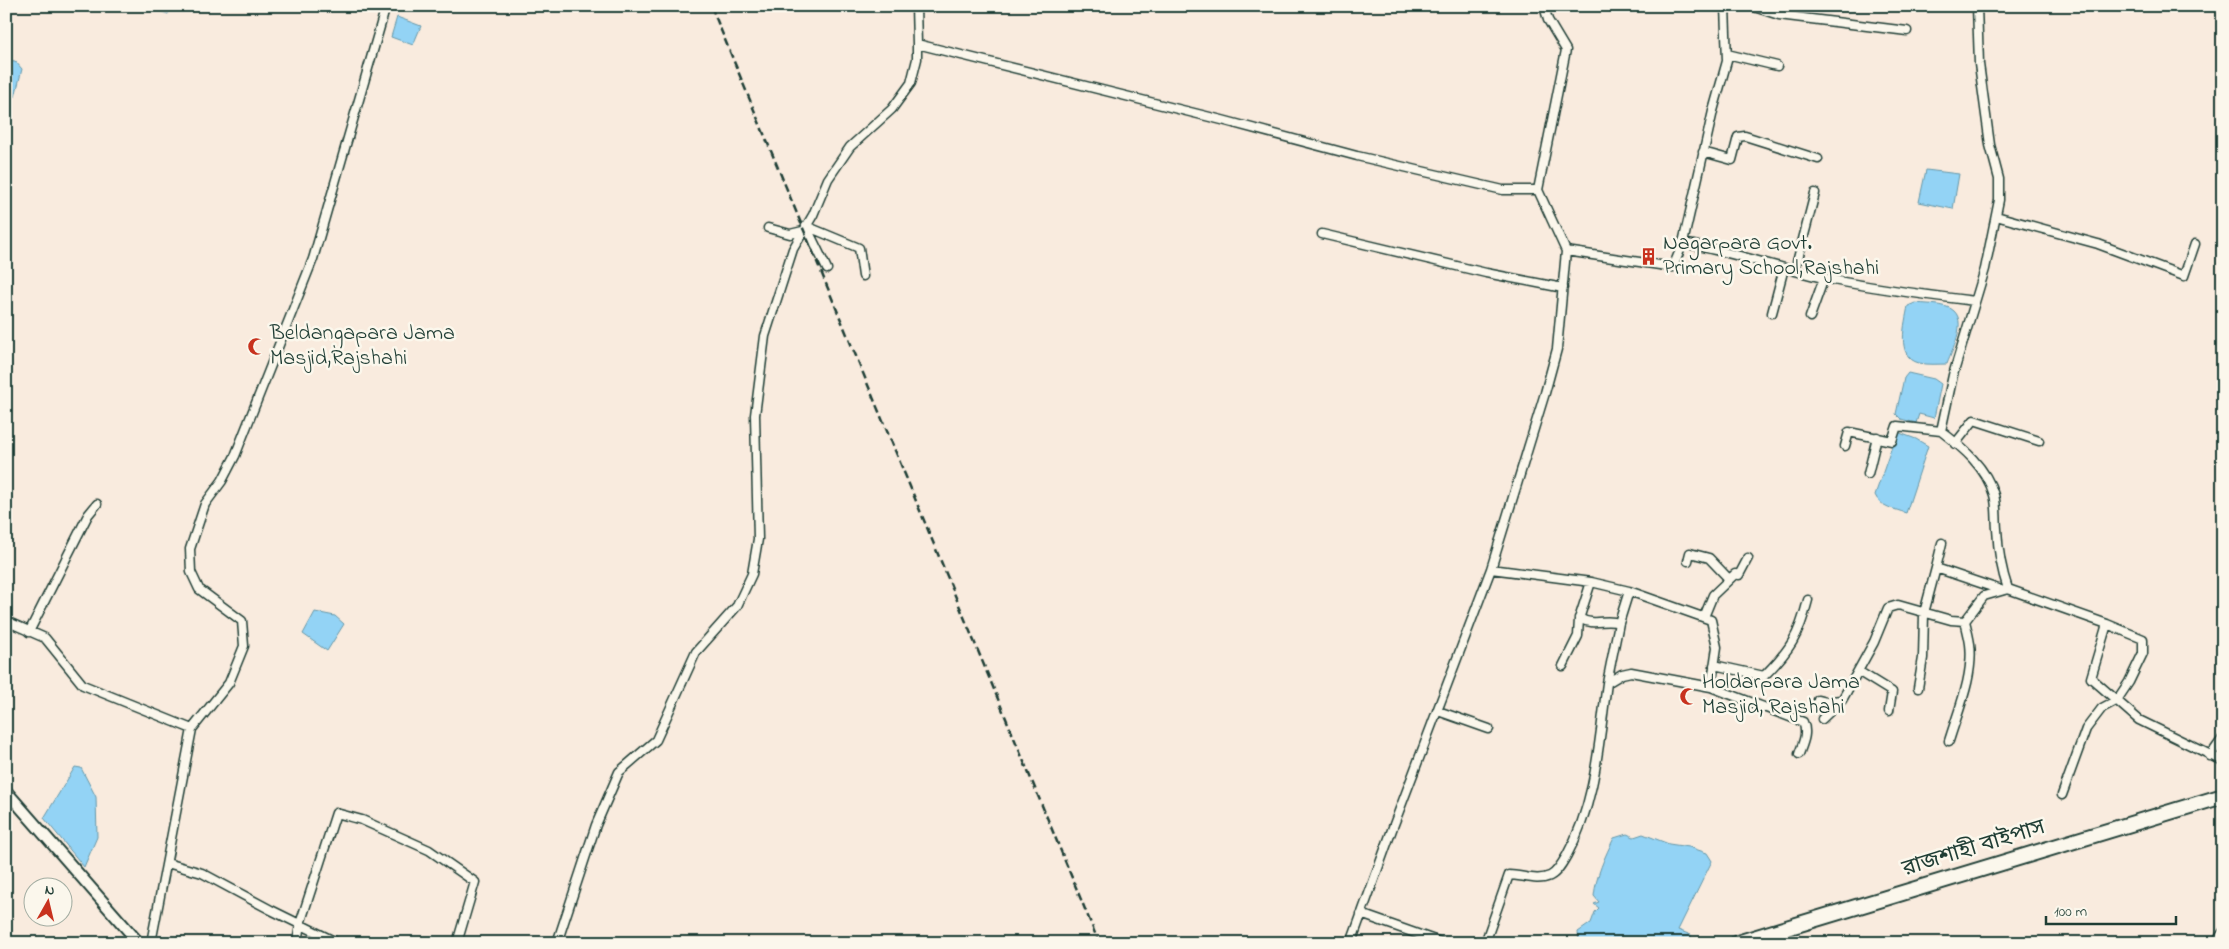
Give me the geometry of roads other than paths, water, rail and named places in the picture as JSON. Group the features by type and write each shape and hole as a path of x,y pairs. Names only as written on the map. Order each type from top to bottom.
{"highway":[{"name":"রাজশাহী বাইপাস","path":"1737,943 2223,796"}],"street":[{"path":"151,943 192,729 229,683 244,646 242,621 199,589 191,572 190,549 205,504 222,481 235,456 313,259 386,6"},
{"path":"557,943 596,825 619,772 656,740 696,652 737,606 752,574 758,539 755,415 765,336 793,249 805,229 828,179 850,147 892,109 911,83 917,44 916,6"},
{"path":"1352,943 1361,914 1491,569 1557,349 1566,251 1538,190 1566,50 1548,20 1544,6"},
{"path":"1566,251 1673,268 1683,243 1727,54 1725,6"},
{"path":"1751,6 1779,15 1907,31"},
{"path":"1941,432 1952,375 1989,254 1996,216 1999,179 1990,145 1980,64 1977,6"},
{"path":"917,44 1222,120 1357,156 1503,190 1538,190"},
{"path":"1727,54 1777,66"},
{"path":"1703,152 1732,160 1738,137 1745,136 1818,159"},
{"path":"1795,270 1815,192"},
{"path":"1996,216 2098,244 2184,276 2195,244"},
{"path":"768,228 790,234 805,229 859,248 863,276"},
{"path":"805,229 827,269"},
{"path":"1322,234 1466,269 1563,288"},
{"path":"1683,243 1824,278 1904,292 1975,301"},
{"path":"1772,313 1784,268"},
{"path":"1810,317 1824,278"},
{"path":"1956,443 1974,420 2039,441"},
{"path":"1846,446 1849,432 1892,441 1897,426 1941,432 1956,443 1974,460 1986,476 1994,496 2004,590"},
{"path":"1868,474 1877,437"},
{"path":"29,632 84,523 98,504"},
{"path":"1918,688 1923,658 1924,613 1942,543"},
{"path":"1688,561 1690,553 1709,558 1729,579"},
{"path":"1704,617 1713,595 1735,574 1739,575 1748,558"},
{"path":"1936,568 2107,624 2143,639 2143,653 2129,682 2117,700 2102,708 2086,729 2062,795"},
{"path":"1491,569 1591,582 1629,591 1711,620 1717,647 1711,687"},
{"path":"1563,666 1578,636 1579,618 1591,582"},
{"path":"1949,740 1966,687 1970,663 1970,645 1965,621 1984,596 2004,590"},
{"path":"1485,943 1509,875 1534,879 1551,876 1563,862 1577,838 1594,778 1607,683 1619,623 1629,591"},
{"path":"1714,665 1764,676 1787,652 1801,626 1808,600"},
{"path":"1822,719 1842,700 1874,642 1888,608 1898,605 1951,620 1965,621"},
{"path":"1579,618 1592,624 1609,620 1619,623"},
{"path":"6,621 45,638 83,685 192,729"},
{"path":"2107,624 2091,678 2139,720 2223,761"},
{"path":"1858,670 1892,692 1889,711"},
{"path":"1607,683 1622,674 1631,672 1711,687 1803,722 1806,728 1799,754"},
{"path":"1818,700 1826,702 1842,700"},
{"path":"1438,711 1489,729"},
{"path":"2210,756 2223,738"},
{"path":"6,791 139,943"},
{"path":"297,943 300,924 336,813 362,820 429,850 475,882 457,943"},
{"path":"166,863 202,873 338,943"},
{"path":"1361,914 1443,943"},
{"path":"2216,943 2223,932"}],"water":[{"path":"145,6 173,6 168,14"},
{"path":"397,17 421,26 413,45 391,37"},
{"path":"6,60 15,61 22,69 15,97 6,93"},
{"path":"1926,170 1959,174 1953,209 1919,202"},
{"path":"1915,303 1947,307 1954,311 1958,317 1959,324 1956,341 1947,364 1919,363 1912,360 1907,354 1903,339 1905,321 1908,306"},
{"path":"1908,373 1934,379 1941,384 1934,418 1919,414 1916,423 1901,419 1896,414 1904,378"},
{"path":"1897,432 1928,446 1906,513 1884,505 1875,495"},
{"path":"315,612 335,616 344,624 327,651 303,634"},
{"path":"75,767 81,768 96,797 97,837 84,867 44,818"},
{"path":"1627,834 1634,837 1643,834 1669,844 1689,847 1707,853 1712,861 1678,930 1691,935 1693,943 1579,943 1578,932 1591,923 1595,912 1599,908 1594,904 1599,902 1594,896 1595,889 1607,852 1614,838"}],"railway":[{"path":"711,6 1099,943"}],"place":[{"name":"Nagarpara Govt. Primary School,Rajshahi","path":"1649,257"},
{"name":"Beldangapara Jama Masjid,Rajshahi","path":"256,347"},
{"name":"Holdarpara Jama Masjid, Rajshahi","path":"1688,696"}]}
